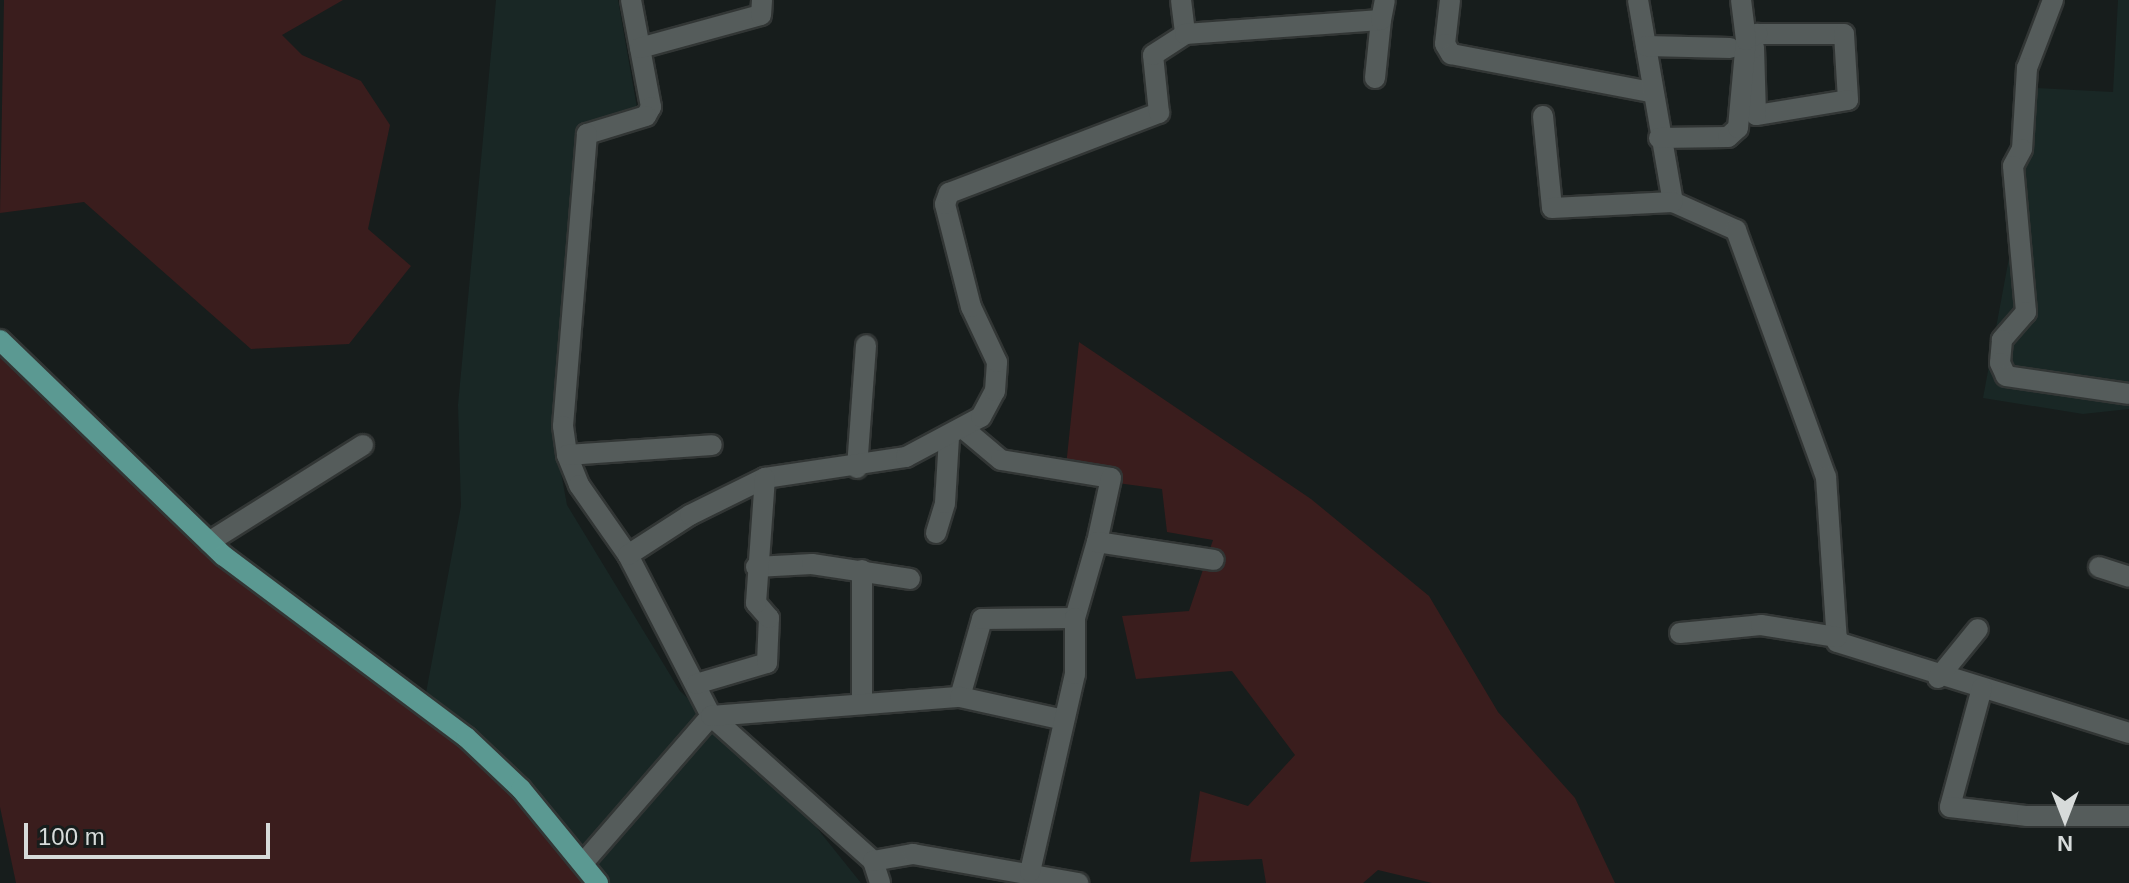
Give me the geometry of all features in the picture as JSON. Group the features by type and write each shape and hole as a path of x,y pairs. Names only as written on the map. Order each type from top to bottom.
{"main road":[{"path":"0,340 209,542 466,737 584,862 598,883"}],"street":[{"path":"631,0 650,113 593,127 586,141 563,426 567,455 579,485 628,555 711,716 873,861 880,883"},
{"path":"640,48 761,15 762,0"},
{"path":"1181,0 1185,34"},
{"path":"1450,0 1445,44 1451,54 1650,92"},
{"path":"1638,0 1650,92 1673,202"},
{"path":"1659,138 1735,133 1741,0"},
{"path":"2053,0 2027,68 2022,149 2013,166 2026,312 2002,340 2000,363 2006,376 2129,394"},
{"path":"628,555 690,515 765,478 857,468 957,433 988,408 997,362 971,307 945,198 1159,113 1153,55 1185,34 1383,10 1375,78"},
{"path":"1646,46 1738,44 1754,48 1756,115 1848,100 1844,34 1757,34 1738,44"},
{"path":"1543,116 1552,208 1673,202 1736,230 1796,381 1833,508 1839,643 1938,678 1982,688 2129,733"},
{"path":"857,468 866,345"},
{"path":"936,533 945,503 957,433"},
{"path":"957,433 1001,460 1111,478 1075,618 1075,674 1060,719 1030,872"},
{"path":"209,542 363,445"},
{"path":"567,455 712,445"},
{"path":"696,684 767,663 769,621 756,607 756,567 765,478"},
{"path":"1097,542 1214,560"},
{"path":"756,567 862,570 910,579"},
{"path":"2099,567 2129,577"},
{"path":"862,570 862,702"},
{"path":"960,697 982,619 1075,618"},
{"path":"1680,633 1761,625 1837,637"},
{"path":"1938,678 1978,629"},
{"path":"1982,688 1950,807 2027,816 2129,816"},
{"path":"584,862 711,716 862,702 960,697 1060,719"},
{"path":"873,861 913,854 1030,872 1078,883"}],"shaded area":[{"path":"4,0 343,0 282,35 302,55 361,81 390,125 368,229 411,266 349,344 251,349 84,202 0,213"},
{"path":"496,0 618,0 641,130 581,141 555,440 567,505 680,691 792,797 861,883 600,883 425,698 461,506 458,405"},
{"path":"2118,0 2129,0 2129,409 2083,414 1983,398 2021,193 2017,87 2113,92"},
{"path":"0,342 278,603 425,698 600,883 16,883 0,807"},
{"path":"1079,342 1311,499 1429,596 1498,712 1575,798 1615,883 1432,883 1378,870 1363,883 1266,883 1262,859 1190,862 1200,791 1248,806 1295,755 1232,671 1136,679 1122,616 1189,611 1213,540 1167,532 1162,489 1065,476"}]}
